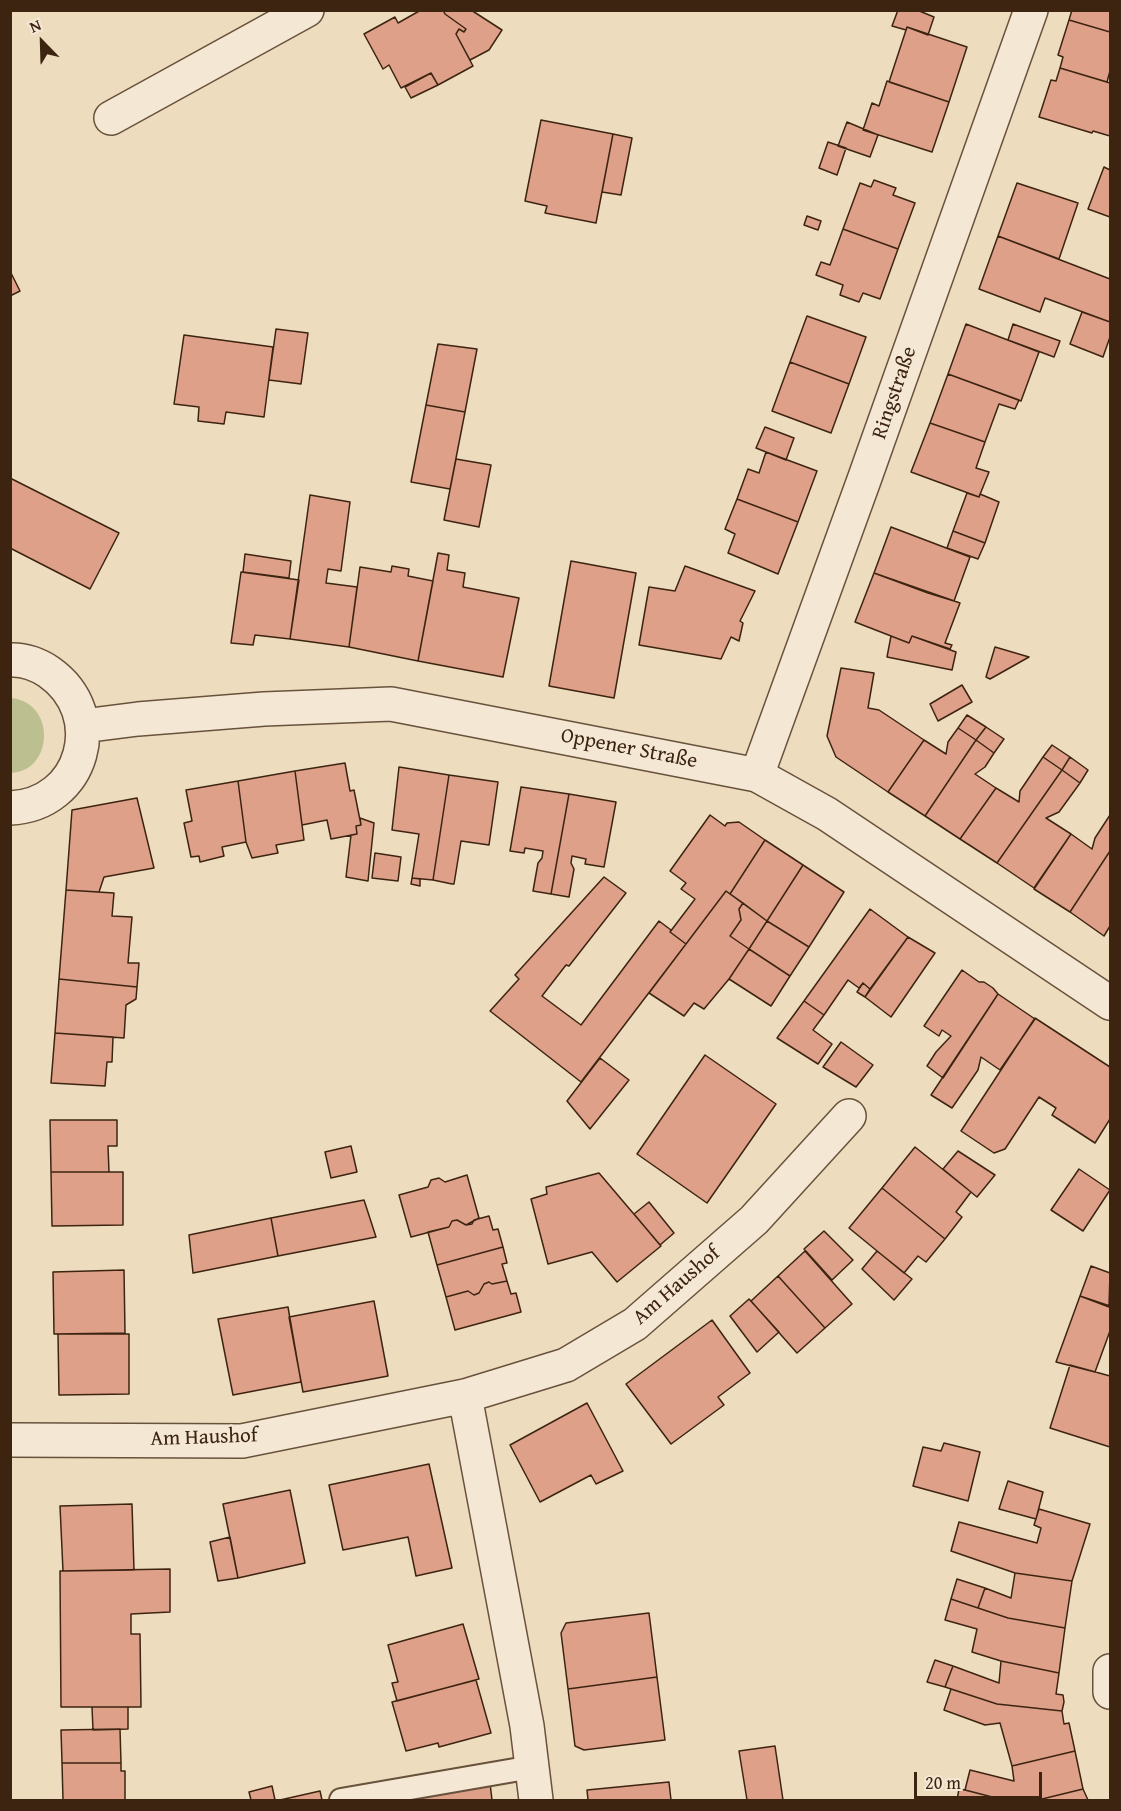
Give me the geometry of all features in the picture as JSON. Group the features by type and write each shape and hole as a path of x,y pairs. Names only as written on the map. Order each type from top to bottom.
{"street":[{"path":"111,118 307,10"},
{"name":"Ringstraße","path":"757,775 1031,10"},
{"path":"10,660 41,666 62,681 76,702 83,726 83,749 75,770 61,787 43,801 22,808 10,808"},
{"name":"Oppener Straße","path":"83,726 138,719 391,704 757,775 827,814 1110,1003"},
{"name":"Am Haushof","path":"10,1440 242,1441 465,1396 566,1365 635,1324 754,1220 849,1116"},
{"path":"465,1396 527,1726 536,1800"},
{"path":"1110,1671 1110,1692"}],"lane":[{"path":"341,1800 532,1767"}],"green space":[{"path":"11,698 26,702 36,711 42,723 44,736 42,749 35,761 25,769 11,773"}],"building":[{"path":"421,10 443,10 445,14 466,29 464,32 459,29 456,34 473,66 438,85 431,73 401,88 389,65 383,69 364,34 395,17 398,23"},
{"path":"443,10 471,10 502,30 489,50 470,60 456,34 459,29 464,32 466,29 445,14"},
{"path":"898,10 917,10 934,17 928,35 907,27 906,30 892,26"},
{"path":"1072,10 1110,10 1110,32 1069,20"},
{"path":"1069,20 1110,32 1110,71 1107,82 1060,68 1063,57 1058,55"},
{"path":"907,27 967,47 949,102 889,82"},
{"path":"1060,68 1110,83 1110,136 1039,117 1051,80 1056,81"},
{"path":"431,73 438,85 411,98 405,87"},
{"path":"887,81 949,102 932,152 863,130 872,103 879,106"},
{"path":"541,120 613,134 596,223 545,213 547,206 525,201"},
{"path":"847,122 878,135 870,157 838,146"},
{"path":"613,134 632,138 621,195 602,192"},
{"path":"828,142 846,148 837,175 819,168"},
{"path":"1104,167 1110,170 1110,217 1088,209"},
{"path":"874,180 896,188 893,195 915,203 898,249 843,229 860,183 871,187"},
{"path":"1017,183 1078,203 1059,259 998,236"},
{"path":"807,216 821,221 818,230 804,225"},
{"path":"843,229 898,249 880,299 863,293 859,302 840,295 843,285 816,275 821,262 830,265"},
{"path":"998,236 1110,279 1110,322 1045,298 1040,312 979,289"},
{"path":"10,271 20,291 10,296"},
{"path":"1082,312 1110,322 1110,337 1103,357 1070,344"},
{"path":"807,316 866,337 849,384 790,362"},
{"path":"966,324 1039,352 1021,401 948,374"},
{"path":"1013,324 1060,341 1054,357 1008,340"},
{"path":"276,329 308,333 301,384 269,380"},
{"path":"184,335 273,347 264,417 226,412 224,424 198,421 199,407 174,404"},
{"path":"438,344 477,349 465,412 426,405"},
{"path":"790,362 849,384 831,433 772,411"},
{"path":"948,374 1019,400 1015,409 999,404 985,442 930,423"},
{"path":"426,405 465,412 450,489 411,482"},
{"path":"930,423 985,442 976,468 989,472 979,497 911,472"},
{"path":"765,427 794,438 786,460 756,448"},
{"path":"766,452 817,471 798,522 737,499 748,469 759,473"},
{"path":"456,459 491,465 479,527 444,520"},
{"path":"10,478 119,533 90,589 10,548"},
{"path":"967,493 979,497 980,494 999,502 985,543 953,531"},
{"path":"310,495 350,502 341,571 328,569 326,583 357,587 349,647 290,639"},
{"path":"737,499 798,522 778,574 728,553 735,534 725,529"},
{"path":"891,527 970,557 954,601 874,573"},
{"path":"953,531 985,543 978,559 947,548"},
{"path":"438,553 449,555 447,570 465,573 463,587 519,598 503,677 418,661"},
{"path":"245,554 291,561 289,578 243,572"},
{"path":"571,561 636,573 614,698 549,686"},
{"path":"392,566 409,569 408,576 433,581 418,661 349,647 360,567 391,572"},
{"path":"685,566 755,591 740,621 743,623 739,641 731,637 721,659 639,645 649,587 675,591"},
{"path":"241,572 299,580 290,639 255,635 253,645 231,643"},
{"path":"874,573 960,603 945,643 952,645 950,649 912,636 909,643 855,622"},
{"path":"891,636 909,643 912,636 956,652 952,670 887,657"},
{"path":"995,647 1029,657 990,679 986,677"},
{"path":"841,668 874,673 868,708 879,710 924,740 888,792 836,757 827,736"},
{"path":"962,685 972,702 938,721 930,704"},
{"path":"967,715 986,727 976,740 958,728"},
{"path":"986,727 1004,739 994,753 976,740"},
{"path":"958,728 976,740 925,816 888,792 924,740 946,754 948,742"},
{"path":"976,740 994,753 985,767 975,774 996,788 960,839 925,816"},
{"path":"1052,745 1070,757 1062,770 1043,757"},
{"path":"1043,757 1062,770 997,863 960,839 996,788 1019,802 1020,791"},
{"path":"1070,757 1088,770 1080,783 1062,770"},
{"path":"345,763 350,791 354,790 361,825 356,826 357,834 331,839 327,820 302,825 295,771"},
{"path":"399,767 449,775 433,880 412,878 419,834 392,830"},
{"path":"1062,770 1080,783 1059,812 1046,818 1071,834 1034,888 997,863"},
{"path":"295,771 304,840 276,845 278,853 252,858 246,842 238,781"},
{"path":"449,775 498,782 489,845 461,841 454,884 433,880"},
{"path":"238,781 246,842 222,847 224,856 200,862 199,856 191,857 184,823 192,821 186,790"},
{"path":"521,787 569,794 551,894 533,891 538,863 543,851 525,848 524,853 510,851"},
{"path":"569,794 616,802 604,867 585,864 586,859 572,856 571,863 574,869 569,897 551,894"},
{"path":"137,798 154,868 104,877 99,892 66,890 72,810"},
{"path":"710,815 725,826 727,823 739,822 765,840 730,894 726,891 686,944 670,932 695,899 681,889 686,883 670,871"},
{"path":"1110,815 1110,851 1070,912 1034,889 1071,834 1092,849 1095,838"},
{"path":"360,818 374,823 368,881 346,877 351,835 357,834 356,826 361,825"},
{"path":"765,840 803,865 767,921 730,894"},
{"path":"1110,851 1110,926 1104,936 1070,912"},
{"path":"375,853 401,857 398,881 372,878"},
{"path":"803,865 844,892 809,947 767,921"},
{"path":"604,877 626,893 569,966 566,965 542,996 581,1025 659,921 686,944 581,1082 490,1011 519,979 515,975"},
{"path":"412,878 420,879 420,886 411,884"},
{"path":"66,890 114,893 112,916 132,917 128,963 139,963 137,987 59,979"},
{"path":"726,891 743,903 739,909 741,920 730,936 749,949 729,979 704,1009 694,1003 684,1016 649,993"},
{"path":"743,903 767,921 749,949 730,936 741,920 739,909"},
{"path":"870,909 908,937 870,989 863,983 859,988 848,980 824,1015 804,1001"},
{"path":"767,921 809,947 790,976 749,949"},
{"path":"908,937 935,953 891,1017 865,997"},
{"path":"749,949 790,976 771,1006 729,979"},
{"path":"962,970 979,982 984,982 993,988 998,994 943,1078 927,1066 951,1036 942,1030 939,1036 924,1026"},
{"path":"59,979 137,987 136,999 126,1005 124,1038 55,1033"},
{"path":"863,983 870,989 865,997 857,992"},
{"path":"998,994 1035,1019 1000,1070 981,1057 978,1070 952,1108 931,1095"},
{"path":"804,1001 824,1015 813,1030 832,1044 818,1064 777,1038"},
{"path":"1035,1018 1110,1067 1110,1119 1095,1143 1052,1115 1056,1108 1039,1097 1005,1149 994,1153 961,1131"},
{"path":"55,1033 113,1037 112,1062 107,1062 105,1086 51,1083"},
{"path":"841,1042 873,1065 856,1087 823,1067"},
{"path":"705,1055 776,1104 707,1203 637,1154"},
{"path":"600,1058 629,1080 590,1129 567,1101"},
{"path":"50,1120 117,1120 117,1146 108,1146 109,1172 51,1172"},
{"path":"351,1146 357,1172 331,1178 325,1152"},
{"path":"915,1147 971,1192 956,1212 962,1217 945,1239 882,1188"},
{"path":"958,1151 995,1175 977,1197 943,1169"},
{"path":"1079,1169 1110,1190 1083,1231 1051,1210"},
{"path":"51,1172 123,1172 123,1225 52,1226"},
{"path":"599,1173 661,1246 617,1282 592,1252 548,1264 531,1199 547,1194 546,1187"},
{"path":"467,1175 479,1218 466,1225 457,1220 452,1221 449,1227 411,1237 399,1195 428,1187 431,1180 439,1178 445,1182"},
{"path":"882,1188 945,1239 926,1262 918,1256 904,1273 849,1228"},
{"path":"364,1200 376,1237 278,1256 271,1218"},
{"path":"649,1202 674,1233 660,1245 634,1214"},
{"path":"489,1216 493,1230 498,1229 503,1247 437,1265 428,1232 449,1227 452,1221 457,1220 466,1225"},
{"path":"271,1218 278,1256 193,1273 189,1235"},
{"path":"824,1231 853,1260 832,1280 804,1249"},
{"path":"503,1247 507,1263 502,1264 507,1281 484,1284 479,1293 474,1295 468,1291 446,1297 437,1265"},
{"path":"805,1251 852,1304 825,1328 778,1276"},
{"path":"877,1251 912,1279 894,1300 862,1269"},
{"path":"1091,1266 1110,1273 1109,1307 1080,1296"},
{"path":"124,1270 125,1333 54,1334 53,1272"},
{"path":"778,1276 825,1328 797,1353 751,1301"},
{"path":"507,1281 511,1294 516,1293 521,1312 455,1330 446,1297 468,1291 474,1295 479,1293 484,1284"},
{"path":"1080,1296 1110,1306 1110,1331 1095,1372 1056,1362"},
{"path":"749,1299 779,1332 757,1352 730,1316"},
{"path":"374,1301 388,1376 303,1392 289,1317"},
{"path":"288,1307 301,1382 233,1395 218,1319"},
{"path":"712,1320 750,1373 718,1397 724,1405 671,1444 626,1384"},
{"path":"58,1334 129,1334 129,1394 59,1395"},
{"path":"1070,1365 1110,1376 1110,1447 1050,1428"},
{"path":"587,1403 623,1471 596,1484 591,1475 540,1502 510,1445"},
{"path":"944,1443 980,1452 968,1501 913,1486 923,1447 941,1451"},
{"path":"429,1464 452,1568 416,1576 408,1537 343,1550 329,1485"},
{"path":"1008,1481 1043,1492 1036,1519 999,1509"},
{"path":"290,1490 305,1563 238,1578 223,1504"},
{"path":"132,1504 134,1570 63,1571 60,1506"},
{"path":"1039,1509 1090,1524 1072,1581 1015,1573 951,1551 959,1522 1037,1543 1041,1528 1034,1525"},
{"path":"230,1537 238,1578 218,1581 210,1542"},
{"path":"170,1569 170,1612 131,1614 131,1634 140,1634 141,1707 61,1707 60,1571"},
{"path":"1015,1573 1072,1581 1065,1628 1008,1618 978,1608 985,1588 1011,1598"},
{"path":"957,1579 985,1588 978,1608 951,1599"},
{"path":"951,1599 1008,1618 1065,1628 1059,1673 1001,1661 972,1652 977,1629 945,1620"},
{"path":"649,1613 657,1677 568,1689 561,1633 566,1623"},
{"path":"463,1624 479,1679 397,1701 392,1683 398,1682 388,1645"},
{"path":"935,1660 953,1666 945,1687 927,1682"},
{"path":"1001,1661 1059,1673 1056,1694 1063,1695 1062,1711 997,1704 945,1687 953,1666 999,1683"},
{"path":"657,1677 665,1740 584,1750 575,1746 568,1689"},
{"path":"476,1680 491,1733 439,1747 438,1743 406,1751 392,1702"},
{"path":"951,1689 997,1704 1062,1711 1064,1724 1069,1723 1075,1751 1012,1766 1000,1723 985,1725 944,1710"},
{"path":"92,1707 128,1707 128,1729 93,1730"},
{"path":"120,1729 121,1763 62,1763 61,1730"},
{"path":"775,1746 783,1800 747,1800 739,1751"},
{"path":"1075,1751 1083,1789 1038,1800 1004,1800 965,1790 970,1770 1014,1781 1012,1766"},
{"path":"62,1763 121,1763 121,1771 125,1771 125,1800 63,1800"},
{"path":"669,1782 671,1800 588,1800 587,1790"},
{"path":"490,1783 492,1800 419,1800 418,1792"},
{"path":"272,1786 275,1800 251,1800 249,1792"},
{"path":"959,1789 965,1790 1004,1800 957,1800"},
{"path":"1083,1789 1088,1800 1038,1800"},
{"path":"320,1791 322,1800 280,1800"}]}
